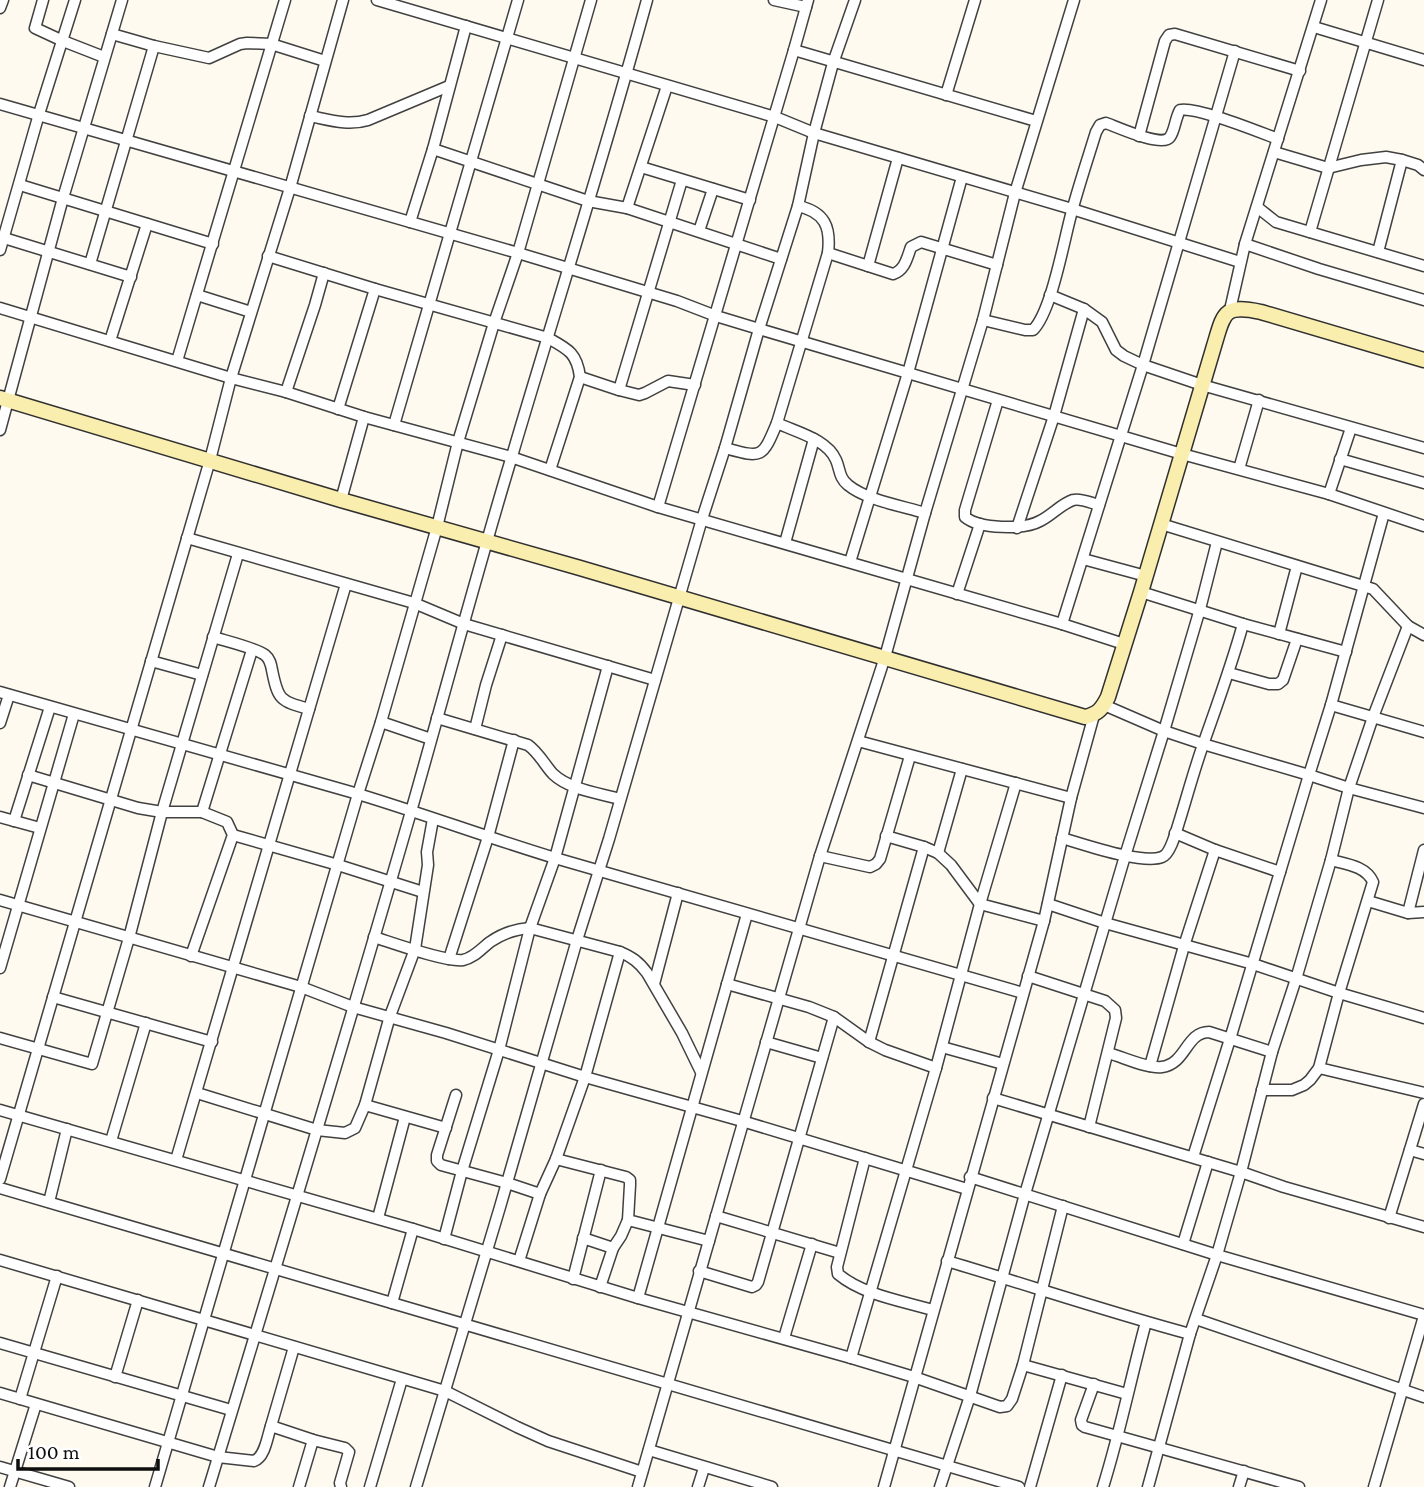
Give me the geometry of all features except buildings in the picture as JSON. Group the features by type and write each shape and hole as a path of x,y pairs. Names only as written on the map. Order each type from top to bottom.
{"main road":[{"path":"4,399 1085,717 1099,710 1112,687 1224,316 1230,310 1242,308 1261,312 1424,360"}],"street":[{"path":"0,8 3,0"},
{"path":"43,0 35,28 104,57"},
{"path":"0,250 75,0"},
{"path":"0,430 4,399 31,318 63,198 122,0"},
{"path":"177,361 285,0"},
{"path":"0,1179 210,460 231,377 343,0"},
{"path":"377,0 775,117 814,133 1240,262"},
{"path":"394,425 518,0"},
{"path":"155,1487 437,527 458,442 518,253 591,0"},
{"path":"209,1487 391,881 511,457 647,0"},
{"path":"658,507 807,4 774,0"},
{"path":"416,1487 702,519 798,206 833,62 855,0"},
{"path":"946,95 975,0"},
{"path":"638,1487 820,856 885,657 983,320 1015,193 1074,0"},
{"path":"1230,310 1245,244 1321,0"},
{"path":"1310,232 1378,0"},
{"path":"410,222 466,26"},
{"path":"1314,27 1424,60"},
{"path":"112,34 209,58 247,43 271,44 325,61"},
{"path":"1139,136 1167,37 1175,34 1300,71"},
{"path":"90,264 154,46"},
{"path":"794,50 1036,121"},
{"path":"1062,624 1143,366 1235,51"},
{"path":"310,116 357,123 449,86"},
{"path":"627,208 667,86"},
{"path":"0,104 518,253 759,329 1182,454 1329,494 1424,526"},
{"path":"983,320 1025,330 1033,330 1040,324 1072,209 1100,125 1105,123 1163,142 1170,138 1180,110 1185,109 1278,139"},
{"path":"433,149 588,201 627,208 781,259"},
{"path":"1274,152 1328,168 1386,157 1418,165 1424,170"},
{"path":"869,266 898,158"},
{"path":"1378,252 1402,160"},
{"path":"642,167 750,200"},
{"path":"850,562 908,373 962,177"},
{"path":"619,390 682,180"},
{"path":"20,185 213,244"},
{"path":"699,231 713,189"},
{"path":"725,448 751,455 761,454 767,447 828,254 830,237 822,219 811,209 798,206"},
{"path":"1257,206 1276,222 1424,266"},
{"path":"110,341 147,224"},
{"path":"4,238 131,277"},
{"path":"828,254 893,274 900,272 911,247 921,242 997,265"},
{"path":"1245,244 1424,300"},
{"path":"268,256 548,338 564,346 578,362 580,377 550,470"},
{"path":"286,392 324,273"},
{"path":"338,409 375,289"},
{"path":"197,295 251,312"},
{"path":"1050,295 1084,309 1102,323 1116,350 1143,366 1424,448"},
{"path":"0,308 364,417 511,457 658,507 1124,644"},
{"path":"1017,528 1054,416 1084,309"},
{"path":"580,377 639,395 668,381 695,385"},
{"path":"999,400 965,517 980,524 1017,528 1038,523 1073,500 1081,499 1100,505"},
{"path":"1238,469 1259,400"},
{"path":"341,500 364,417"},
{"path":"776,424 814,439 826,448 836,459 841,477 848,485 870,497 925,513"},
{"path":"1329,494 1351,428"},
{"path":"785,543 814,439"},
{"path":"1340,459 1424,483"},
{"path":"1193,1157 1331,705 1384,513"},
{"path":"957,594 980,524"},
{"path":"1161,524 1373,589 1408,626 1424,635"},
{"path":"187,538 414,603 464,624 655,680"},
{"path":"940,1487 970,1396 1048,1114 1164,731 1217,542"},
{"path":"0,1038 92,1064 238,554"},
{"path":"1083,559 1146,576"},
{"path":"1279,634 1297,566"},
{"path":"176,1160 346,584"},
{"path":"1141,592 1346,652"},
{"path":"1062,838 1125,856 1153,858 1167,854 1243,624"},
{"path":"1148,1487 1190,1334 1241,1172 1272,1052 1331,860 1349,788 1408,626"},
{"path":"475,729 502,635"},
{"path":"213,637 264,654 271,662 276,689 281,698 289,704 310,709"},
{"path":"1229,673 1278,684 1283,680 1297,639"},
{"path":"202,812 252,650"},
{"path":"151,661 202,675"},
{"path":"444,1238 499,1050 530,928 555,858 608,666"},
{"path":"0,723 5,693 358,794 488,838 1023,993"},
{"path":"1331,705 1424,732"},
{"path":"14,821 50,707"},
{"path":"884,1487 1044,921 1071,798 1099,710 1203,744 1424,808"},
{"path":"0,968 74,714"},
{"path":"437,718 528,745 556,777 576,787 620,799"},
{"path":"380,722 431,739"},
{"path":"449,959 488,838 514,740"},
{"path":"858,741 1071,798"},
{"path":"820,856 870,867 876,864 880,859 910,756"},
{"path":"938,853 962,769"},
{"path":"28,775 138,808 162,812 202,812 226,822 233,835 338,864 423,892"},
{"path":"851,1358 1016,783"},
{"path":"0,817 40,828"},
{"path":"197,1093 317,1130 345,1133 355,1128 365,1105 390,1016 415,949 433,819"},
{"path":"1175,833 1214,850 1280,872"},
{"path":"191,956 233,835"},
{"path":"886,836 938,853 951,865 980,904 1044,921"},
{"path":"869,1042 924,847"},
{"path":"1150,1066 1214,850"},
{"path":"1408,913 1424,850"},
{"path":"1262,1090 1292,1090 1310,1080 1318,1068 1373,881 1370,875 1361,869 1331,860"},
{"path":"654,984 678,893"},
{"path":"0,901 301,987 353,1007 967,1189"},
{"path":"1368,901 1408,913 1424,912"},
{"path":"1048,904 1424,1018"},
{"path":"638,1298 747,914"},
{"path":"373,937 449,959 464,960 474,956 507,932 530,928 620,952 641,964 682,1033 701,1072"},
{"path":"519,1261 540,1194 556,1159 585,1077 620,952"},
{"path":"1028,976 1105,1001 1115,1010 1116,1018 1089,1127"},
{"path":"727,984 809,1007 834,1017 869,1042 936,1068"},
{"path":"53,997 212,1042"},
{"path":"699,1271 752,1287 756,1285 834,1017"},
{"path":"111,1141 146,1023"},
{"path":"1108,1053 1150,1066 1163,1067 1177,1061 1195,1035 1201,1032 1209,1032 1272,1052"},
{"path":"765,1042 821,1058"},
{"path":"942,1047 1003,1064"},
{"path":"1318,1068 1424,1093"},
{"path":"456,1095 436,1155 437,1161 441,1165 540,1194"},
{"path":"993,1098 1424,1227"},
{"path":"1389,1218 1424,1104"},
{"path":"365,1105 446,1128"},
{"path":"0,1110 377,1218 572,1279 784,1338 914,1377 1000,1407 1007,1406 1012,1399 1023,1364 1063,1206"},
{"path":"377,1218 405,1117"},
{"path":"49,1202 67,1129"},
{"path":"1410,1150 1424,1154"},
{"path":"865,1158 840,1253 838,1274 870,1292 933,1310"},
{"path":"556,1159 626,1177 631,1185 628,1220 613,1248 600,1287"},
{"path":"1183,1244 1208,1163"},
{"path":"572,1279 601,1170"},
{"path":"970,1177 1217,1255 1424,1315 1374,1487"},
{"path":"0,1188 1019,1487"},
{"path":"716,1216 840,1253"},
{"path":"628,1220 709,1241"},
{"path":"392,1303 414,1229"},
{"path":"583,1238 613,1248"},
{"path":"784,1338 812,1244"},
{"path":"0,1259 445,1391 548,1440 642,1472"},
{"path":"947,1261 1190,1334"},
{"path":"20,1399 57,1276"},
{"path":"116,1377 138,1300"},
{"path":"1196,1319 1424,1397"},
{"path":"1103,1487 1118,1438 1146,1322"},
{"path":"0,1343 232,1410"},
{"path":"0,1393 218,1458 254,1461 262,1455 295,1347"},
{"path":"1023,1364 1127,1394"},
{"path":"1030,1487 1062,1375"},
{"path":"370,1487 402,1379"},
{"path":"1094,1384 1081,1420 1082,1425 1118,1438 1299,1487"},
{"path":"10,1487 36,1404"},
{"path":"271,1426 345,1448 349,1452 341,1487"},
{"path":"299,1487 313,1440"},
{"path":"649,1450 772,1487"},
{"path":"0,1467 69,1487"},
{"path":"698,1487 704,1468"},
{"path":"1239,1487 1244,1471"}]}
